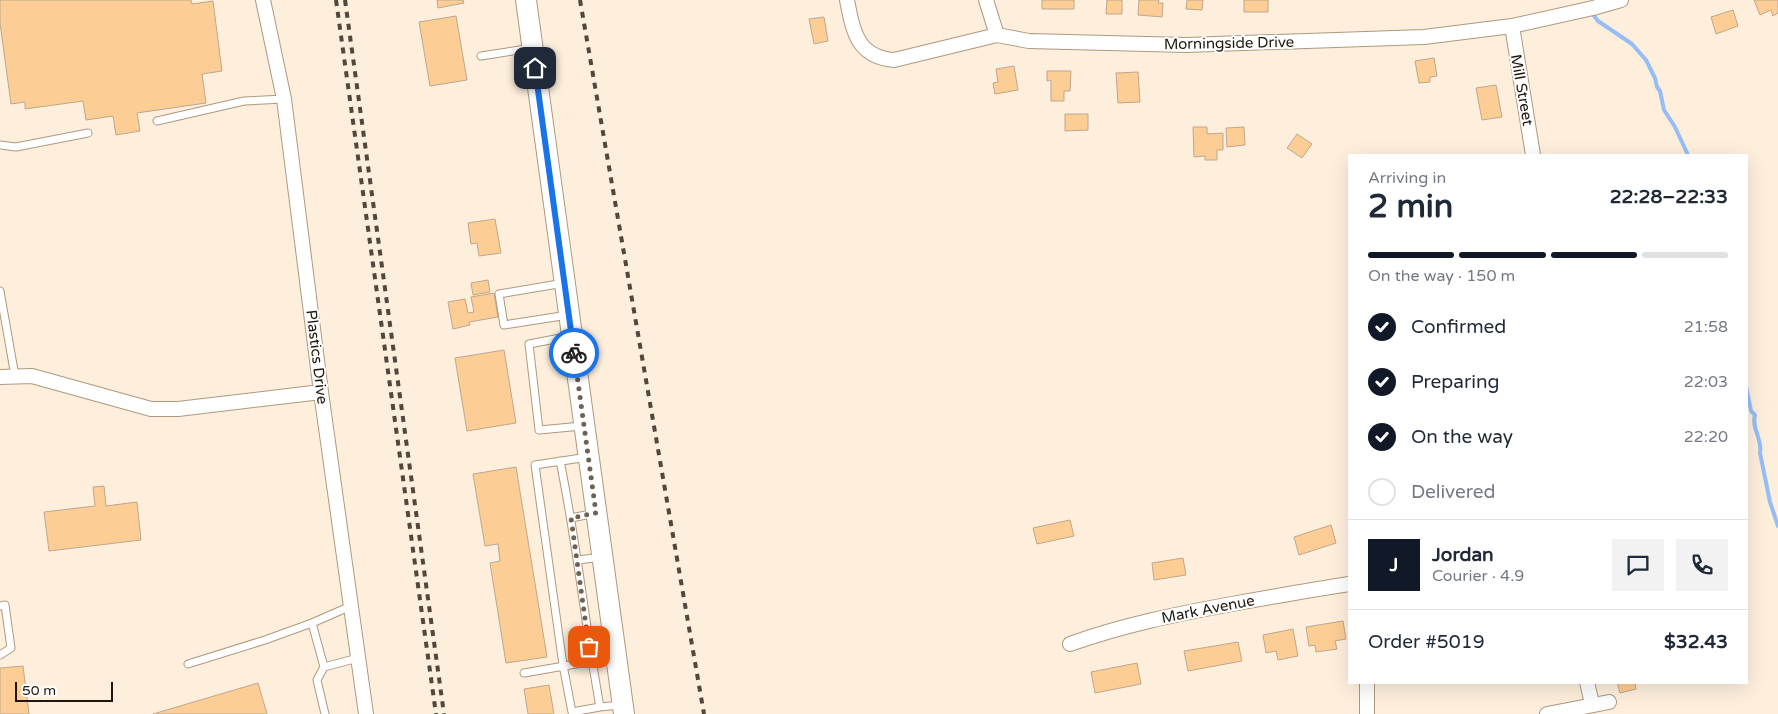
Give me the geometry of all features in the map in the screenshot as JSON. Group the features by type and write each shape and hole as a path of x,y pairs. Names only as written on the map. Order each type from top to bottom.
{"main road":[{"path":"526,0 623,709"}],"street":[{"name":"Plastics Drive","path":"263,0 284,100 321,392 366,714"},
{"name":"Morningside Drive","path":"847,0 852,26 856,37 863,47 872,54 894,60 997,35 1029,41 1238,44 1424,37 1512,26 1621,0"},
{"path":"986,0 997,35"},
{"name":"Mill Street","path":"1512,26 1533,154"},
{"path":"0,377 32,376 151,410 178,409 321,392"},
{"name":"Mark Avenue","path":"1070,644 1104,632 1190,612 1348,584"},
{"path":"1367,684 1367,714"},
{"path":"1587,684 1592,704"},
{"path":"1547,714 1609,702"}],"lane":[{"path":"480,56 532,48"},
{"path":"157,121 244,101 284,100"},
{"path":"0,145 16,146 88,134"},
{"path":"564,283 499,294 504,325 568,314"},
{"path":"0,291 3,323 15,376"},
{"path":"572,336 529,344 540,430 584,426"},
{"path":"588,457 535,465 563,665 572,712 600,707 623,709"},
{"path":"560,461 578,560 593,680 600,707"},
{"path":"571,518 596,513"},
{"path":"578,560 602,557"},
{"path":"0,606 5,605 11,648 0,655"},
{"path":"188,664 312,623 351,606"},
{"path":"312,623 324,667 317,680 325,714"},
{"path":"587,634 612,631"},
{"path":"524,673 616,657"},
{"path":"324,667 358,658"},
{"path":"567,685 576,684"}],"building":[{"path":"0,0 191,0 192,4 213,1 222,71 202,74 206,103 137,113 140,131 116,135 113,116 86,120 83,101 25,109 25,102 11,104 0,23"},
{"path":"437,0 463,0 464,3 438,8"},
{"path":"1042,0 1074,0 1074,9 1042,9"},
{"path":"1107,0 1122,0 1122,14 1106,14"},
{"path":"1139,0 1159,0 1158,3 1163,3 1162,17 1138,15"},
{"path":"1187,0 1203,0 1202,10 1186,9"},
{"path":"1244,0 1268,0 1268,12 1244,12"},
{"path":"1754,0 1778,0 1778,13 1773,16 1771,10 1760,15"},
{"path":"1733,10 1738,26 1716,34 1711,17"},
{"path":"456,16 467,80 430,86 419,22"},
{"path":"824,17 828,41 814,44 809,19"},
{"path":"1434,58 1437,76 1430,77 1430,82 1419,83 1415,61"},
{"path":"1014,66 1018,90 995,94 993,83 998,82 996,69"},
{"path":"1047,71 1071,71 1070,91 1064,91 1064,101 1051,101 1051,80 1047,81"},
{"path":"1138,72 1140,102 1118,103 1116,73"},
{"path":"1496,85 1502,117 1482,120 1476,88"},
{"path":"1065,114 1088,114 1088,130 1065,131"},
{"path":"1193,127 1207,127 1207,134 1223,133 1223,150 1217,150 1217,160 1205,160 1205,156 1194,157"},
{"path":"1244,127 1245,145 1227,147 1226,128"},
{"path":"1297,134 1312,144 1302,158 1287,148"},
{"path":"495,219 501,253 479,256 477,243 471,244 468,223"},
{"path":"488,280 490,292 473,295 471,283"},
{"path":"494,293 498,317 469,322 470,325 453,329 448,302 465,299 468,313 474,312 471,297"},
{"path":"504,350 516,423 467,431 455,358"},
{"path":"516,467 547,657 506,663 490,563 500,561 498,544 485,546 473,474"},
{"path":"104,486 106,506 137,502 141,540 49,551 44,512 95,506 93,487"},
{"path":"1070,520 1074,536 1037,544 1033,528"},
{"path":"1331,525 1336,543 1299,555 1294,537"},
{"path":"1183,558 1186,575 1154,580 1152,563"},
{"path":"1343,621 1346,639 1335,641 1337,649 1316,652 1315,645 1309,646 1306,627"},
{"path":"1293,629 1298,656 1278,660 1276,651 1266,653 1263,635"},
{"path":"1238,642 1242,661 1188,671 1184,651"},
{"path":"1137,663 1141,684 1095,693 1091,672"},
{"path":"23,666 29,714 0,714 0,668"},
{"path":"258,683 267,714 153,714"},
{"path":"1618,684 1635,684 1636,689 1620,693"},
{"path":"549,685 554,714 528,714 524,689"}],"waterway":[{"path":"1591,12 1598,21 1632,44 1646,60 1660,91 1664,110 1675,127 1688,154"},
{"path":"1748,396 1751,411 1755,415 1754,420 1770,502 1778,526"}],"railway":[{"path":"336,0 436,714"},
{"path":"345,0 444,714"},
{"path":"580,0 704,714"}],"way so far":[{"path":"574,353 596,513 571,518 589,647"}],"route":[{"path":"535,68 574,353"}]}
